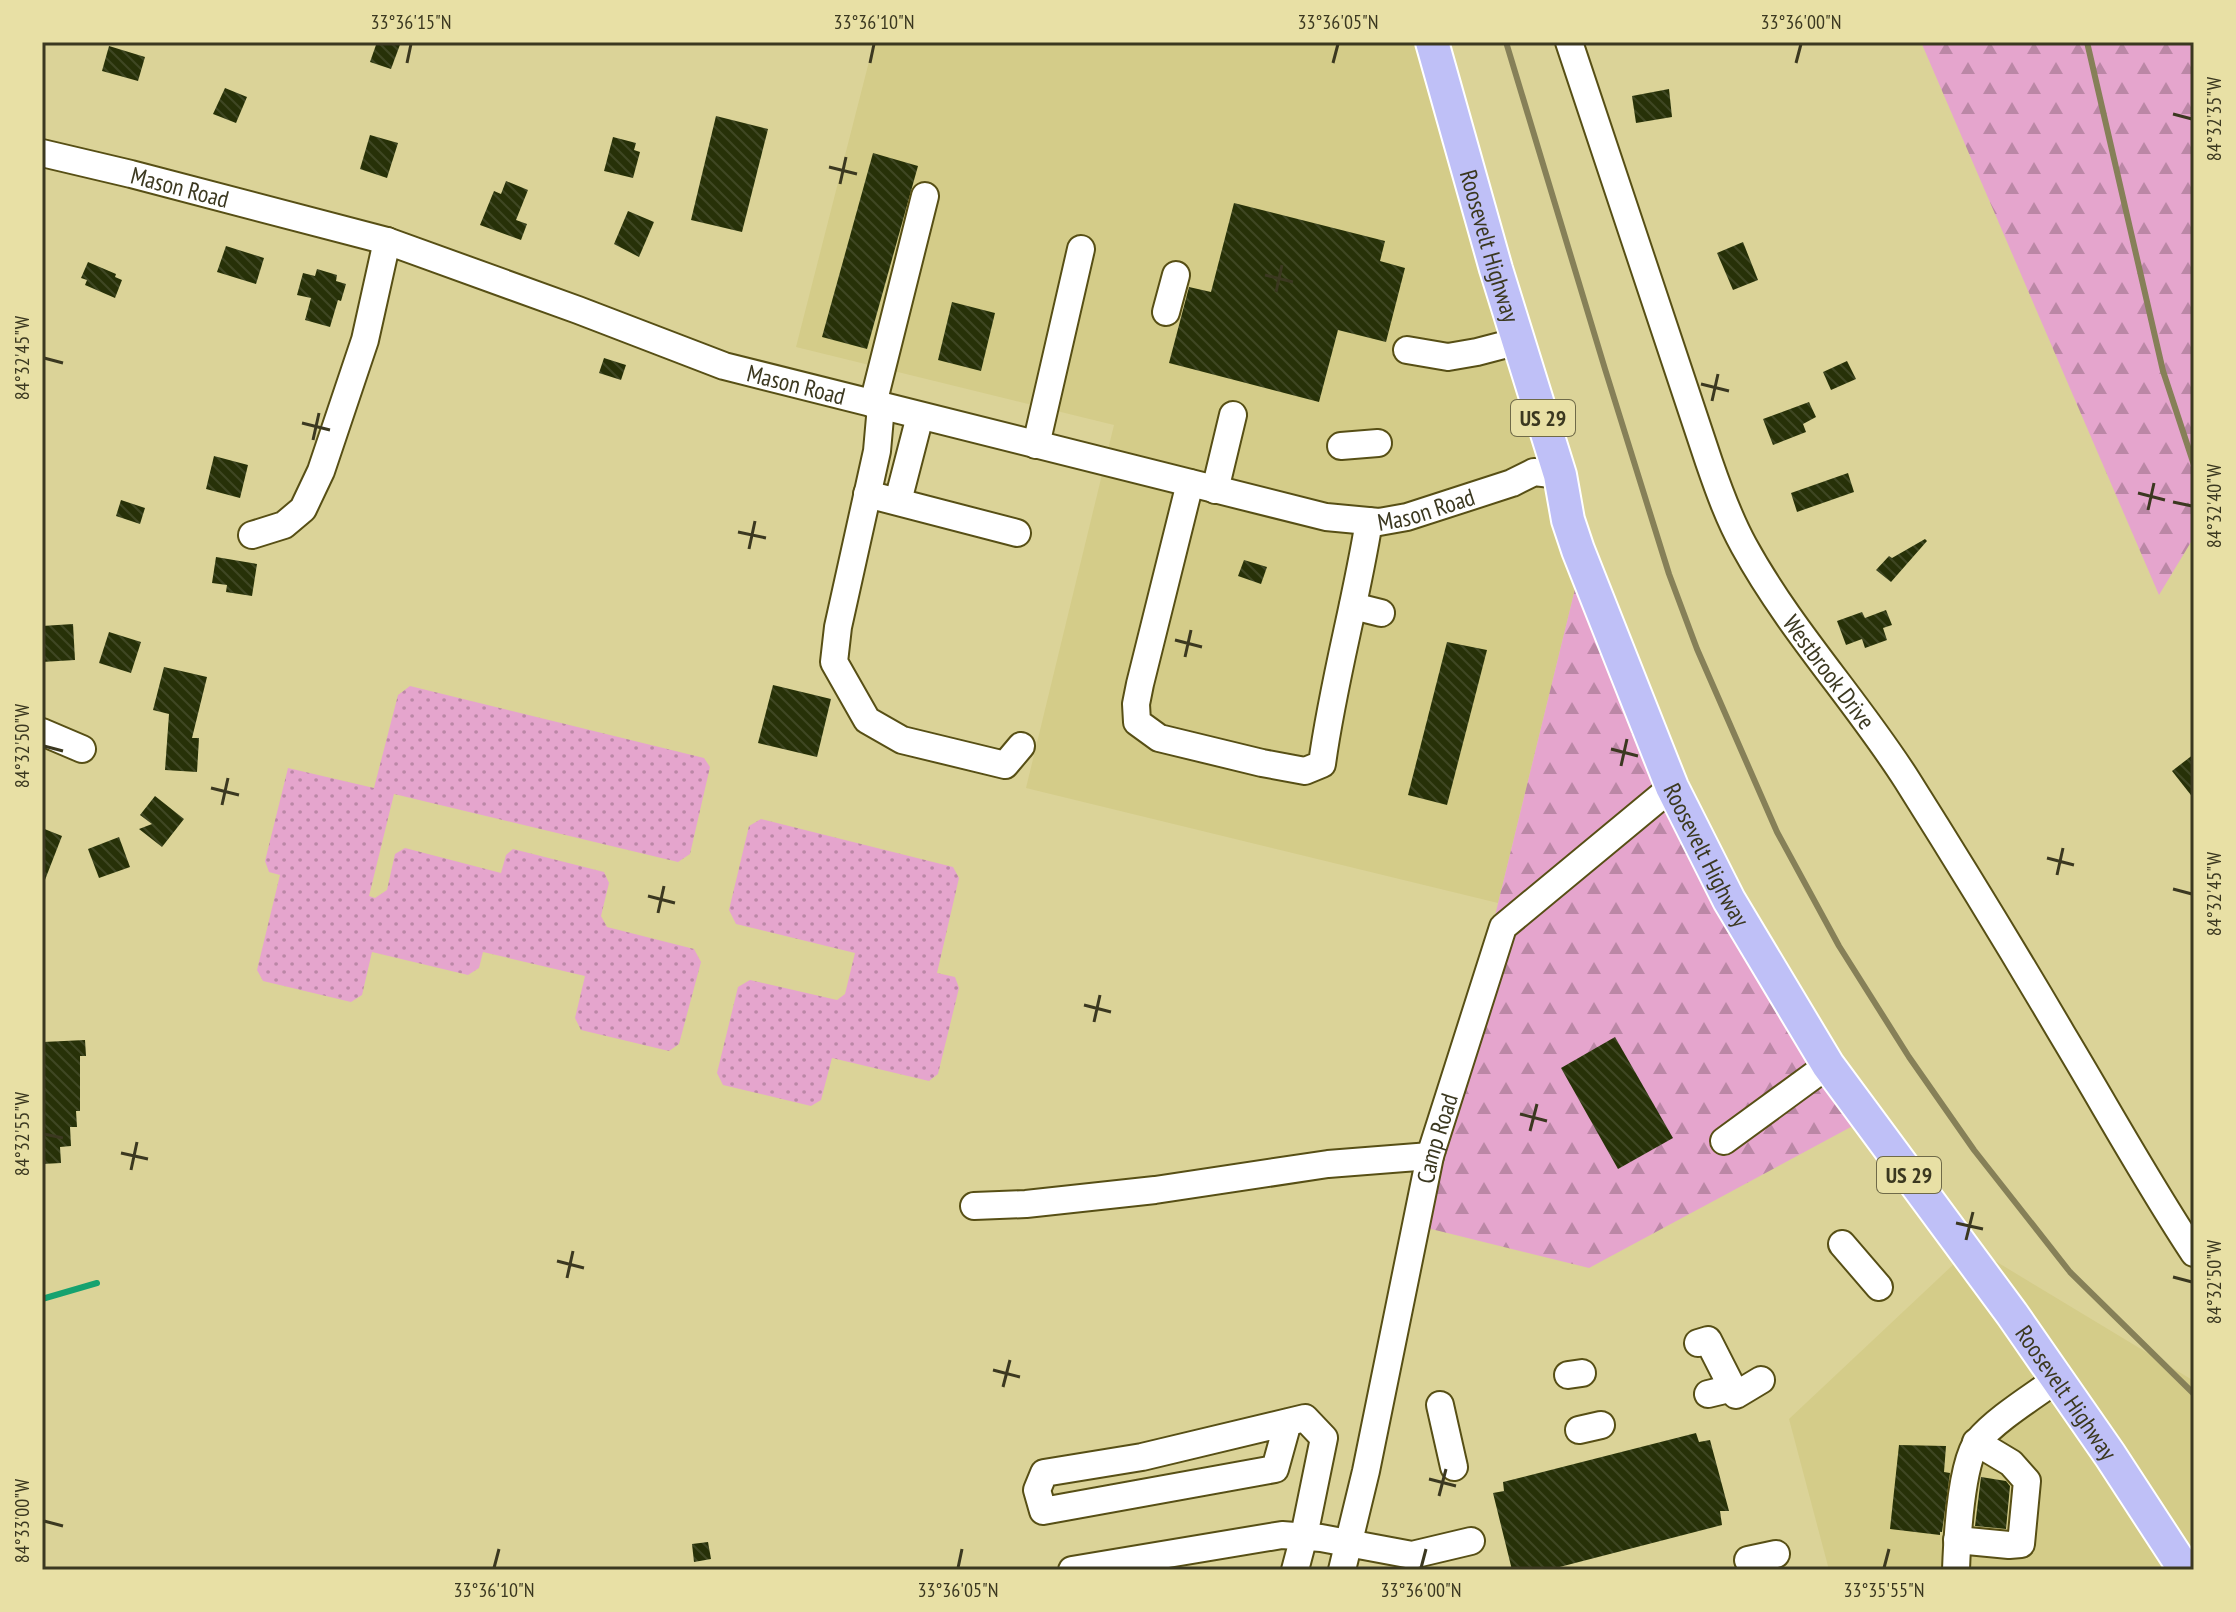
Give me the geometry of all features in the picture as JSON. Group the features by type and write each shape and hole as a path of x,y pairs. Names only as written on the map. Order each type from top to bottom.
{"main road":[{"name":"Roosevelt Highway","path":"1432,42 1496,269 1560,475 1568,520 1672,787 1729,900 1828,1065 2012,1314 2185,1570"}],"street":[{"name":"Westbrook Drive","path":"1569,42 1709,462 1725,507 1744,546 1796,627 1906,778 2061,1032 2157,1197 2194,1253"},
{"name":"Mason Road","path":"42,153 387,241 724,366 1326,517 1379,522 1407,517 1512,483 1534,472 1560,475"},
{"path":"925,196 877,405 877,451 838,627 834,662 867,720 902,740 1005,765 1021,746"},
{"path":"252,535 284,525 303,509 321,471 365,340 387,241"},
{"path":"1036,445 1081,249"},
{"path":"1166,312 1176,275"},
{"path":"1407,350 1448,357 1519,341"},
{"path":"1233,415 1203,486 1140,684 1136,704 1137,722 1159,738 1262,763 1305,771 1322,764 1329,708 1369,521"},
{"path":"898,501 920,416"},
{"path":"1341,446 1378,443"},
{"path":"867,494 1017,533"},
{"path":"1353,606 1381,613"},
{"path":"42,732 82,749"},
{"name":"Camp Road","path":"1342,1570 1370,1456 1430,1156 1503,927 1672,787"},
{"path":"1724,1141 1828,1065"},
{"path":"974,1206 1141,1192 1328,1164 1430,1156"},
{"path":"1842,1244 1879,1287"},
{"path":"1698,1343 1708,1340 1721,1391 1736,1395 1761,1380"},
{"path":"1956,1570 1957,1540 1968,1466 1976,1442 2057,1379"},
{"path":"1440,1405 1459,1461"},
{"path":"1288,1422 1275,1469 1043,1511 1037,1490 1044,1473 1142,1457 1288,1422 1305,1418 1324,1438 1295,1570"},
{"path":"1957,1540 2021,1544 2027,1481 2011,1463 1976,1442"},
{"path":"1072,1570 1282,1535 1412,1555 1471,1541"},
{"path":"1748,1560 1776,1554"}],"shaded area":[{"path":"874,42 1434,42 1587,540 1498,903 1026,788 1114,425 796,347"},
{"path":"1972,1247 2194,1381 2194,1570 1829,1570 1789,1419"}],"green space":[{"path":"1921,42 2194,42 2194,537 2159,595"},
{"path":"1587,540 1686,807 1875,1114 1589,1268 1419,1226"},
{"path":"410,686 704,758 710,767 690,854 678,862 394,794 369,896 375,898 387,890 395,854 405,848 501,873 506,855 513,849 604,872 609,883 601,916 607,927 694,949 701,962 679,1044 669,1051 581,1030 575,1018 585,976 483,952 479,968 468,975 372,952 362,995 351,1002 263,981 257,970 280,875 269,872 265,861 288,768 374,788 398,695"},
{"path":"761,819 953,867 959,878 937,973 955,977 959,988 938,1074 929,1081 832,1058 821,1100 811,1106 723,1085 717,1073 738,987 750,980 837,1000 845,994 855,953 736,924 729,910 749,826"}],"building":[{"path":"377,42 401,42 391,69 370,62"},
{"path":"109,46 145,57 138,81 102,71"},
{"path":"225,88 247,97 236,123 213,114"},
{"path":"1669,89 1672,117 1636,123 1632,96"},
{"path":"716,116 768,129 742,232 691,220"},
{"path":"370,135 398,143 387,178 360,169"},
{"path":"613,137 636,143 634,150 640,152 633,178 604,171"},
{"path":"873,153 918,166 867,349 822,337"},
{"path":"506,181 528,190 516,220 527,224 521,240 480,225 494,191 501,194"},
{"path":"1234,203 1385,241 1380,261 1405,268 1386,342 1338,330 1319,402 1169,363 1189,287 1211,292"},
{"path":"628,211 654,222 639,257 614,244"},
{"path":"1743,242 1758,280 1733,290 1717,253"},
{"path":"226,246 264,258 256,284 217,272"},
{"path":"88,262 116,274 115,277 122,280 115,298 85,285 87,280 81,278"},
{"path":"317,269 337,275 336,281 346,284 330,327 305,320 311,298 297,295 303,273 315,276"},
{"path":"952,302 995,313 981,371 938,360"},
{"path":"604,358 626,365 621,380 599,373"},
{"path":"1847,361 1856,379 1831,390 1823,372"},
{"path":"1809,402 1816,417 1803,424 1806,432 1773,445 1763,419"},
{"path":"214,456 248,465 240,498 206,489"},
{"path":"1848,473 1854,492 1797,512 1791,493"},
{"path":"121,500 145,508 140,524 116,516"},
{"path":"1925,539 1927,541 1891,582 1876,570 1889,556 1892,558"},
{"path":"216,557 257,564 252,596 226,592 227,585 212,583"},
{"path":"1244,560 1267,567 1261,584 1238,576"},
{"path":"1886,610 1892,625 1883,628 1887,640 1865,648 1862,639 1846,645 1837,621 1862,612 1865,618"},
{"path":"73,624 75,660 42,662 42,626"},
{"path":"109,632 141,642 131,673 99,663"},
{"path":"1447,642 1487,650 1447,805 1408,795"},
{"path":"164,667 207,677 192,738 199,738 197,772 165,770 169,714 153,710"},
{"path":"773,685 831,699 817,757 758,743"},
{"path":"2194,754 2194,799 2172,771"},
{"path":"155,796 184,819 162,847 139,829 152,824 140,815"},
{"path":"42,828 62,836 43,885 42,885"},
{"path":"119,837 130,867 99,878 88,849"},
{"path":"1615,1037 1673,1138 1618,1169 1561,1068"},
{"path":"85,1040 86,1056 80,1056 80,1111 76,1111 77,1127 70,1127 71,1146 60,1147 61,1163 42,1164 43,1042"},
{"path":"1696,1433 1699,1442 1710,1440 1729,1511 1720,1511 1722,1525 1548,1570 1512,1570 1493,1493 1504,1491 1503,1482"},
{"path":"1899,1445 1946,1446 1944,1472 1950,1473 1940,1535 1890,1529"},
{"path":"1981,1477 2006,1481 2010,1486 2006,1529 1975,1526"},
{"path":"708,1542 711,1559 694,1562 692,1544"}],"waterway":[{"path":"42,1299 97,1283"}],"railway":[{"path":"1506,42 1669,574 1697,649 1777,832 1839,946 1909,1057 1974,1150 2070,1272 2194,1394"},
{"path":"2087,42 2163,371 2194,465"}]}
